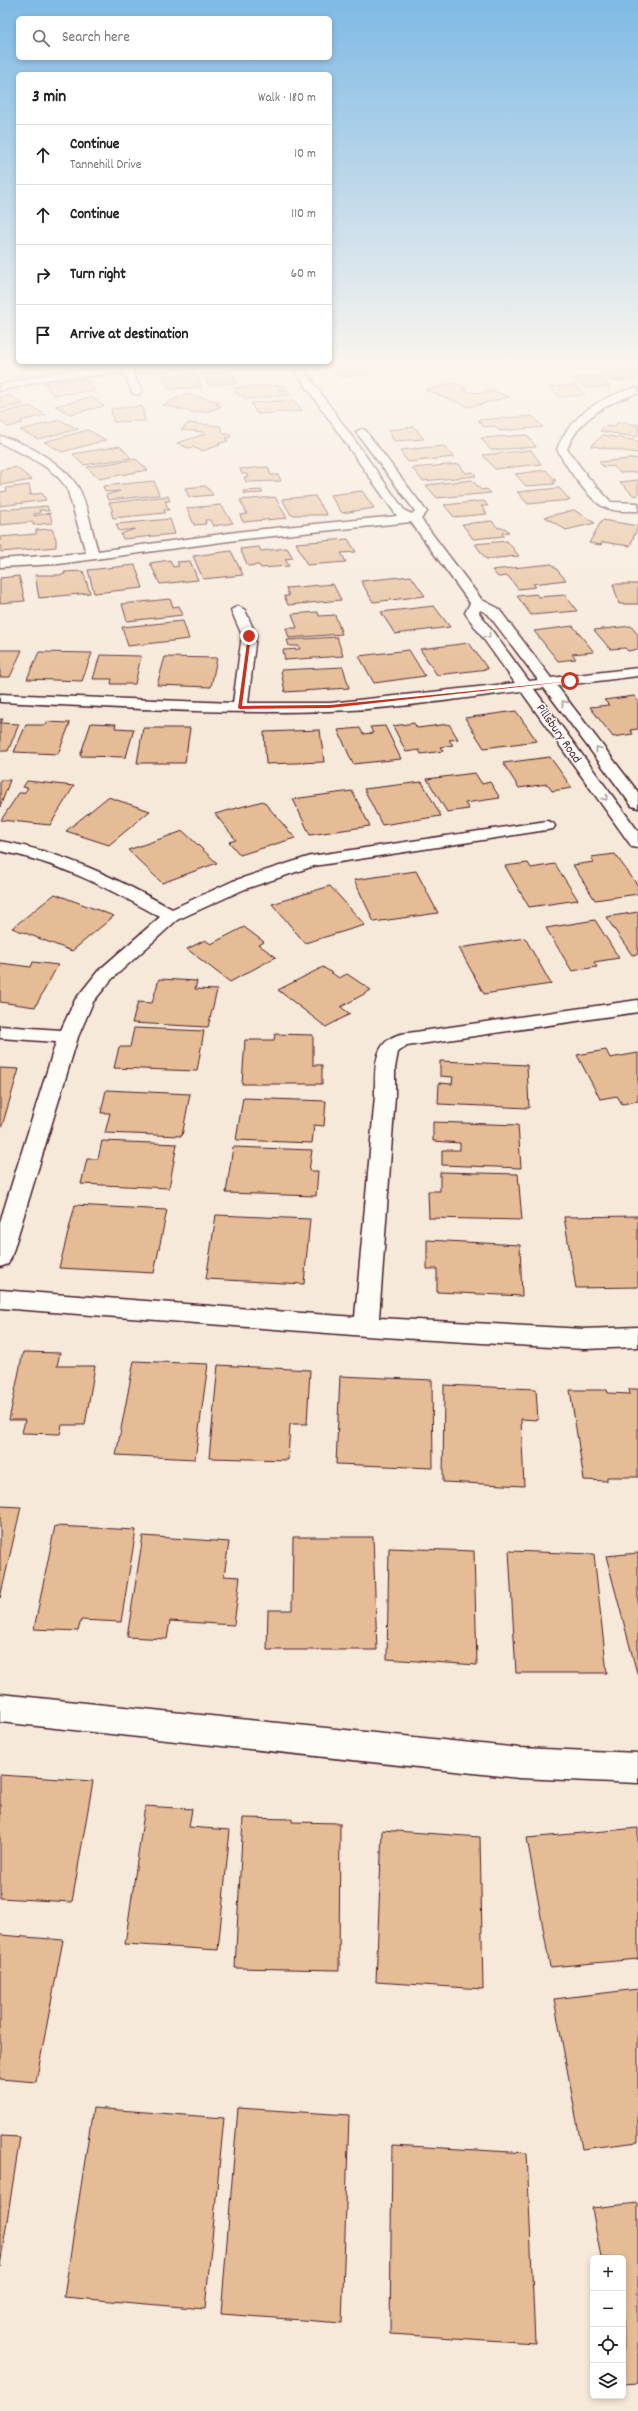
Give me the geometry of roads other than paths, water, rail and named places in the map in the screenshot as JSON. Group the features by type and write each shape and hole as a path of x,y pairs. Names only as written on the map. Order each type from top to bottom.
{"street":[{"path":"64,477 73,488 93,556"},
{"name":"Pillsbury Road","path":"375,477 401,514 414,518 477,603 493,610 638,803"},
{"path":"0,563 93,556 244,535 414,518 421,512 394,477"},
{"path":"582,477 603,501 619,507 638,507"},
{"name":"Pillsbury Road","path":"477,603 472,613 585,772 631,823 638,843"},
{"path":"238,610 249,636 240,708"},
{"path":"0,698 240,708 330,707 638,672"},
{"path":"585,772 612,768"},
{"path":"0,1258 68,1037 84,1000 105,975 171,916 239,885 311,861 547,826"},
{"path":"0,846 30,850 94,873 171,916"},
{"path":"366,1327 385,1096 385,1068 389,1049 401,1040 638,1006"},
{"path":"0,1032 68,1037"},
{"path":"0,1299 366,1327 584,1339 638,1337"},
{"path":"0,1708 519,1763 638,1768"}]}
